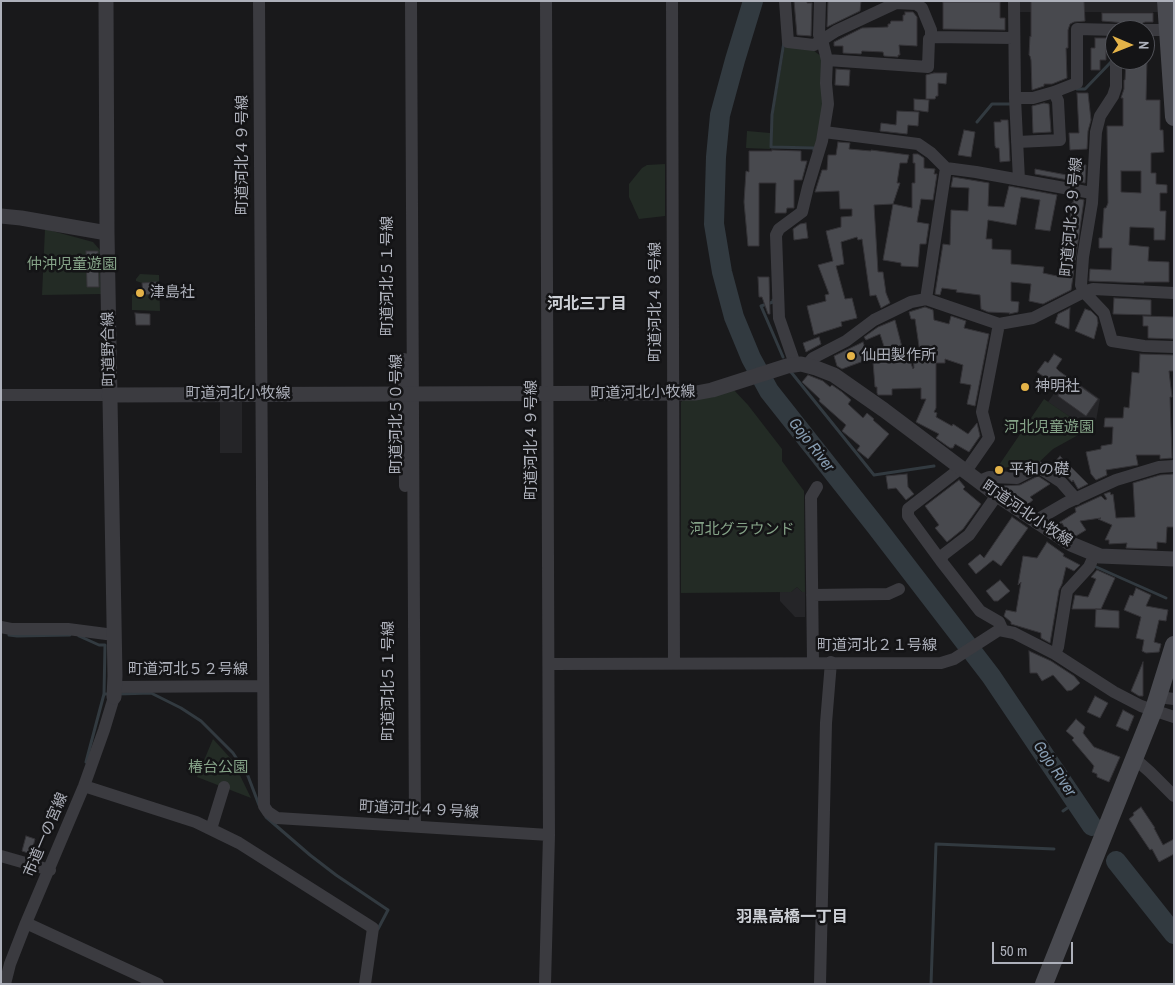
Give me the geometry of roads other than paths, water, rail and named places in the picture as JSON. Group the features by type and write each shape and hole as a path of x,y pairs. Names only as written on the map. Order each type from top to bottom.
{"main road":[{"path":"1166,1 1174,117"},
{"path":"1044,984 1134,758 1162,702 1174,645"}],"street":[{"name":"町道野合線","path":"106,1 107,233 114,692"},
{"name":"町道河北４９号線","path":"259,1 264,806 272,816 277,818 548,834 546,1"},
{"name":"町道河北５１号線","path":"404,1 409,394"},
{"name":"町道河北５０号線","path":"412,1 409,394 415,826"},
{"name":"町道河北４８号線","path":"672,1 674,663"},
{"path":"786,1 788,42 814,45 836,31 889,4 916,4 922,8 931,30 928,66 827,60"},
{"path":"820,1 819,35 827,60 826,83 828,104 824,132 802,212 778,229 776,235 779,318 794,366 846,341 874,320 911,302 926,299 999,324 1033,318 1093,289 1174,293"},
{"path":"1014,1 1015,98 1019,180"},
{"path":"1015,98 1033,98 1077,83 1076,29 1105,30"},
{"path":"1155,30 1168,30"},
{"path":"931,37 1014,38"},
{"name":"町道河北３９号線","path":"1116,70 1114,96 1100,116 1096,132 1092,194 1081,285 1084,292 1104,313 1112,341 1144,346 1174,347"},
{"path":"1018,142 1060,140 1058,101 1054,92"},
{"path":"824,132 918,144 931,153 946,168 1092,194"},
{"path":"926,299 946,168"},
{"path":"1,216 107,233"},
{"path":"999,324 982,412 989,438 964,469 908,509 908,516 980,611 999,622 1003,630 1014,633 1055,654 1114,692 1141,706 1162,702 1174,717"},
{"name":"町道河北小牧線","path":"109,395 672,394 703,392 794,366 834,375 964,469 979,482 1071,544 1095,554 1107,556 1174,559"},
{"path":"1,395 109,395"},
{"path":"1035,521 1076,499 1126,476 1159,467 1174,466"},
{"path":"979,482 989,477 1017,478 1038,467 1061,482 1076,499"},
{"path":"813,662 811,497 817,487"},
{"path":"941,561 944,555 969,535 998,495"},
{"path":"1055,654 1058,647 1067,591 1089,566 1095,554"},
{"path":"812,595 888,594 899,589"},
{"path":"1,627 11,629 68,629 114,635"},
{"name":"町道河北２１号線","path":"549,664 941,663 954,659 996,631 1003,630"},
{"path":"820,984 826,723 831,662"},
{"name":"町道河北５２号線","path":"114,692 262,686"},
{"name":"市道一の宮線","path":"5,984 10,964 26,923 84,786 104,730 114,692"},
{"path":"1134,758 1174,796"},
{"path":"84,786 196,822 211,829 239,843 372,928 365,984"},
{"path":"211,829 224,787"},
{"path":"545,984 548,834"},
{"path":"1,856 50,870"},
{"path":"26,923 158,984"}],"waterway":[{"name":"Gojo River","path":"753,1 720,115 716,157 714,224 722,272 734,317 751,358 769,391 991,676 1092,826"},
{"path":"784,42 772,115 771,147 815,148 814,150"},
{"path":"1077,89 1085,89 1105,68"},
{"path":"977,122 992,104 1013,104"},
{"path":"773,300 773,302 761,306 783,357"},
{"path":"791,372 874,475 934,466"},
{"path":"1094,566 1166,598"},
{"path":"9,635 70,635"},
{"path":"79,636 99,645 105,645 104,694 110,694"},
{"path":"118,694 151,693 181,708 201,721 233,753 248,776 259,805"},
{"path":"86,762 104,694"},
{"path":"1063,811 1076,802"},
{"path":"266,817 336,875 388,910 378,929"},
{"path":"931,984 936,844 1054,849"},
{"name":"Gojo River","path":"1116,861 1174,934"}],"place":[{"name":"津島社","path":"140,293"},
{"name":"仙田製作所","path":"851,356"},
{"name":"神明社","path":"1025,387"},
{"name":"平和の礎","path":"999,470"}],"district":[{"name":"河北三丁目","path":"587,305"},
{"name":"羽黒高橋一丁目","path":"792,918"}],"park label":[{"name":"仲沖児童遊園","path":"72,265"},
{"name":"河北児童遊園","path":"1049,428"},
{"name":"河北グラウンド","path":"742,530"},
{"name":"椿台公園","path":"218,768"}]}
